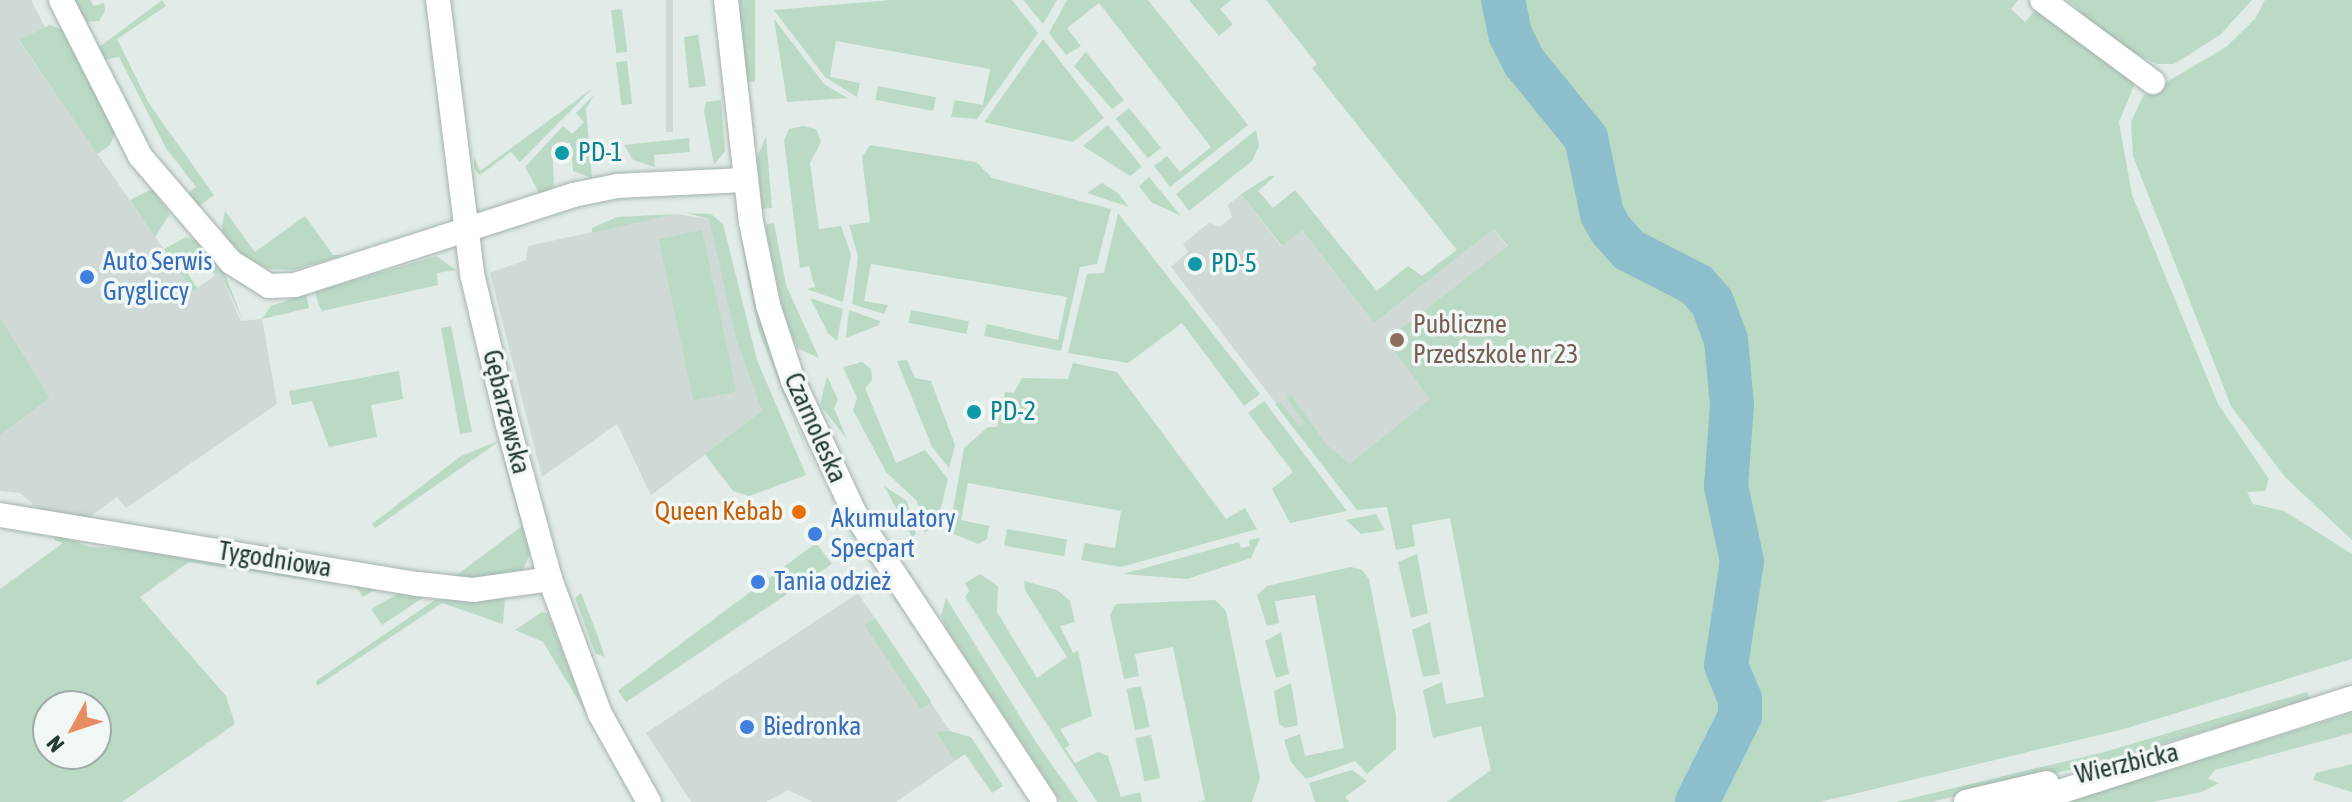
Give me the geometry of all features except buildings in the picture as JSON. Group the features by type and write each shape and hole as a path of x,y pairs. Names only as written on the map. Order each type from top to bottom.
{"street":[{"path":"61,0 140,156 242,272 269,286 295,285 468,232 573,195 617,186 744,180"},
{"name":"Gębarzewska","path":"438,0 476,289 550,579 600,714 649,802"},
{"name":"Czarnoleska","path":"726,0 744,180 775,329 839,485 1045,802"},
{"path":"2042,0 2153,82"},
{"name":"Tygodniowa","path":"0,515 431,586 473,590 550,579"},
{"name":"Wierzbicka","path":"2028,802 2352,698"},
{"name":"Wierzbicka","path":"1966,802 2194,749"}],"shaded area":[{"path":"0,0 31,0 45,27 19,41 193,291 220,272 241,321 262,319 277,404 126,508 117,497 90,517 40,510 20,493 0,491 0,435 50,398 0,317"},
{"path":"666,0 673,0 673,132 666,132"},
{"name":"Publiczne Przedszkole nr 23","path":"1241,194 1281,246 1302,230 1374,323 1494,229 1546,298 1573,356 1338,484 1171,267 1188,252 1183,244 1209,223 1220,227 1232,217 1228,205"},
{"path":"676,214 709,219 763,411 651,495 617,424 542,477 490,273 526,260 528,246"},
{"path":"858,593 965,754 896,802 813,802 788,790 766,802 691,802 646,733"}],"green space":[{"path":"71,0 90,0 94,6 104,3 105,11 99,21 86,22"},
{"path":"162,0 166,6 117,39 148,102 214,195 199,206 183,197 196,187 166,148 119,57 104,60 98,48"},
{"path":"740,0 755,0 755,82 740,82"},
{"path":"891,0 1012,0 1038,33 977,119 951,117 955,100 983,105 990,69 836,41 830,77 860,83 857,97 825,77 774,10"},
{"path":"1023,0 1057,0 1043,24"},
{"path":"1067,0 1148,0 1248,125 1170,187 1154,166 1167,156 1180,172 1211,147 1099,3 1067,28 1081,46 1066,55 1049,33"},
{"path":"1189,0 1231,0 1220,9 1233,24 1219,36"},
{"path":"1266,0 2018,0 2011,9 2025,22 2039,6 2135,83 2119,122 2132,195 2218,404 2269,479 2265,491 2247,492 2253,504 2284,511 2352,554 2352,659 2124,729 1820,802 1447,802 1491,770 1481,726 1433,738 1423,690 1442,682 1446,704 1484,697 1450,518 1412,525 1415,546 1396,550 1387,507 1357,510 1275,404 1280,402 1299,426 1304,422 1286,397 1291,395 1327,445 1350,464 1430,399 1386,340 1508,246 1494,229 1374,323 1302,230 1282,246 1241,194 1270,176 1275,176 1258,191 1273,208 1295,190 1377,291 1408,266 1422,276 1457,250 1312,68 1317,64"},
{"path":"2068,0 2252,0 2220,35 2174,64 2157,64 2076,17 2079,9"},
{"path":"2265,0 2352,0 2352,540 2285,477 2231,406 2133,156 2131,122 2143,96 2226,47 2255,19"},
{"path":"622,9 627,52 616,53 611,10"},
{"path":"774,19 825,85 848,98 787,102"},
{"path":"50,25 66,31 116,132 110,145 97,154 19,40"},
{"path":"698,35 706,86 689,88 684,37"},
{"path":"1043,39 1104,118 1073,142 984,122"},
{"path":"1086,52 1124,100 1112,109 1074,66"},
{"path":"627,61 632,104 621,105 616,62"},
{"path":"878,86 936,97 933,111 875,100"},
{"path":"593,88 520,162 511,152 480,175 474,169 474,156 480,171"},
{"path":"594,95 586,109 592,178 573,171 570,143 552,146 554,186 540,194 525,167 563,126 572,134 584,122 576,113"},
{"path":"721,100 725,151 714,165 704,111 706,102"},
{"path":"1129,108 1161,148 1148,158 1116,119"},
{"path":"1108,125 1142,167 1130,176 1083,146"},
{"path":"803,126 816,129 821,142 810,163 819,229 841,226 851,255 843,302 807,289 815,287 809,266 800,268 784,140 789,129"},
{"path":"1256,130 1259,146 1252,161 1189,211 1176,194"},
{"path":"766,136 772,208 762,209 757,158"},
{"path":"689,138 690,152 654,155 655,167 633,160 624,145"},
{"path":"870,145 976,162 992,178 1111,209 1097,264 1080,267 1061,351 984,336 987,324 1058,340 1067,297 871,264 864,301 888,305 884,314 852,304 858,256 849,225 870,222 862,157"},
{"path":"1149,177 1181,216 1151,202 1139,186"},
{"path":"1102,183 1118,193 1129,207 1087,193"},
{"path":"152,189 170,214 155,237 130,200"},
{"path":"225,211 255,252 305,216 333,255 343,255 294,270 269,269 243,255 221,230"},
{"path":"686,213 711,214 723,224 757,360 806,475 749,496 733,491 705,454 762,411 736,338 709,219"},
{"path":"1118,213 1260,394 1244,406 1182,323 1128,363 1068,353 1087,274 1104,273"},
{"path":"676,214 592,233 592,228 617,217"},
{"path":"774,223 786,285 819,358 797,348 784,315 765,225"},
{"path":"702,230 736,391 693,401 659,239"},
{"path":"739,230 769,351 815,473 758,329"},
{"path":"186,237 197,241 223,269 243,321 220,272 215,275 204,262 188,274 197,288 193,291 164,249"},
{"path":"436,256 456,270 437,273 438,285 322,311 319,306 315,292"},
{"path":"306,294 309,308 262,319 271,306"},
{"path":"810,298 843,309 837,341 828,333"},
{"path":"849,310 880,321 879,325 846,338"},
{"path":"911,310 969,321 966,334 909,323"},
{"path":"0,317 50,398 0,435"},
{"path":"451,326 472,432 460,434 441,328"},
{"path":"907,360 915,378 931,381 955,445 949,468 932,447 897,361"},
{"path":"862,362 871,369 872,380 865,388 896,463 925,450 948,479 936,528 924,532 917,501 886,472 853,410 857,398 843,367"},
{"path":"1073,363 1117,372 1226,519 1245,508 1257,529 1121,567 1081,560 1085,543 1115,548 1121,511 968,483 961,520 989,526 987,539 978,544 949,532 964,448 988,427 997,427 1005,392 1014,393 1022,378 1068,379"},
{"path":"399,371 403,399 371,405 377,437 329,447 312,401 292,405 289,391"},
{"path":"827,376 838,400 834,408 847,439 820,405"},
{"path":"1264,401 1347,511 1290,523 1272,489 1293,472 1248,413"},
{"path":"498,441 531,551 522,572 446,583 522,526 498,442 375,528 372,524 461,456"},
{"path":"884,486 907,501 916,534 912,537"},
{"path":"1376,514 1385,530 1361,534 1346,520"},
{"path":"1007,529 1067,540 1064,556 1004,546"},
{"path":"57,535 90,547 200,553 316,573 306,580 189,562 140,597 226,696 235,724 122,802 0,802 0,589 63,543 54,540"},
{"path":"1260,538 1251,558 1187,579 1123,574 1239,542 1241,548 1250,546 1249,540"},
{"path":"816,543 832,564 626,702 618,691"},
{"path":"1417,554 1428,613 1411,618 1398,562"},
{"path":"1351,567 1362,570 1369,579 1396,716 1396,749 1367,774 1355,761 1306,779 1291,762 1284,740 1300,734 1305,756 1344,748 1315,595 1275,601 1279,623 1267,626 1257,595 1267,586"},
{"path":"322,574 382,585 363,597 353,582"},
{"path":"980,574 998,586 997,612 1037,678 1067,657 1025,590 1024,581 1057,590 1070,601 1075,622 1060,626 1073,653 1078,651 1092,716 1060,729 1070,745 1065,748 1075,763 1098,752 1108,756 1121,797 1140,792 1142,802 1097,802 965,597 969,591 965,583"},
{"path":"406,589 427,595 382,625 371,609"},
{"path":"581,593 605,657 595,653 575,598"},
{"path":"505,597 503,624 442,603 317,686 316,681 435,600"},
{"path":"946,598 1036,742 1078,802 1061,802 946,628 941,616"},
{"path":"1215,600 1226,611 1260,778 1252,802 1198,802 1205,800 1173,647 1135,654 1139,676 1124,679 1110,615 1116,604"},
{"path":"542,612 548,614 586,713 543,642 515,630"},
{"path":"875,618 931,702 921,709 864,625"},
{"path":"1430,622 1440,674 1423,677 1412,630"},
{"path":"1281,632 1289,674 1276,678 1265,641"},
{"path":"1291,683 1298,725 1285,728 1279,724 1274,691"},
{"path":"1141,686 1150,727 1135,730 1126,689"},
{"path":"2307,692 2310,699 2095,764 1931,802 1896,802 2104,752"},
{"path":"2352,713 2352,733 2215,770 2208,779 2219,783 2202,792 2152,802 2067,802"},
{"path":"950,731 971,737 1003,786 992,793 965,754 955,760 936,732"},
{"path":"1151,735 1160,778 1144,781 1135,738"},
{"path":"2352,764 2352,792 2313,780 2316,773"},
{"path":"1352,770 1367,781 1345,797 1349,802 1315,802 1309,783"}],"waterway":[{"path":"1503,0 1510,34 1525,63 1586,138 1602,214 1611,230 1629,250 1697,285 1712,302 1726,340 1732,405 1726,486 1742,561 1726,665 1740,699 1740,716 1697,802"}],"place":[{"name":"PD-1","path":"562,153"},
{"name":"PD-5","path":"1195,264"},
{"name":"Auto Serwis Grygliccy","path":"87,277"},
{"name":"Publiczne Przedszkole nr 23","path":"1397,340"},
{"name":"PD-2","path":"974,412"},
{"name":"Queen Kebab","path":"799,512"},
{"name":"Akumulatory Specpart","path":"815,534"},
{"name":"Tania odzież","path":"758,582"},
{"name":"Biedronka","path":"747,727"}]}
